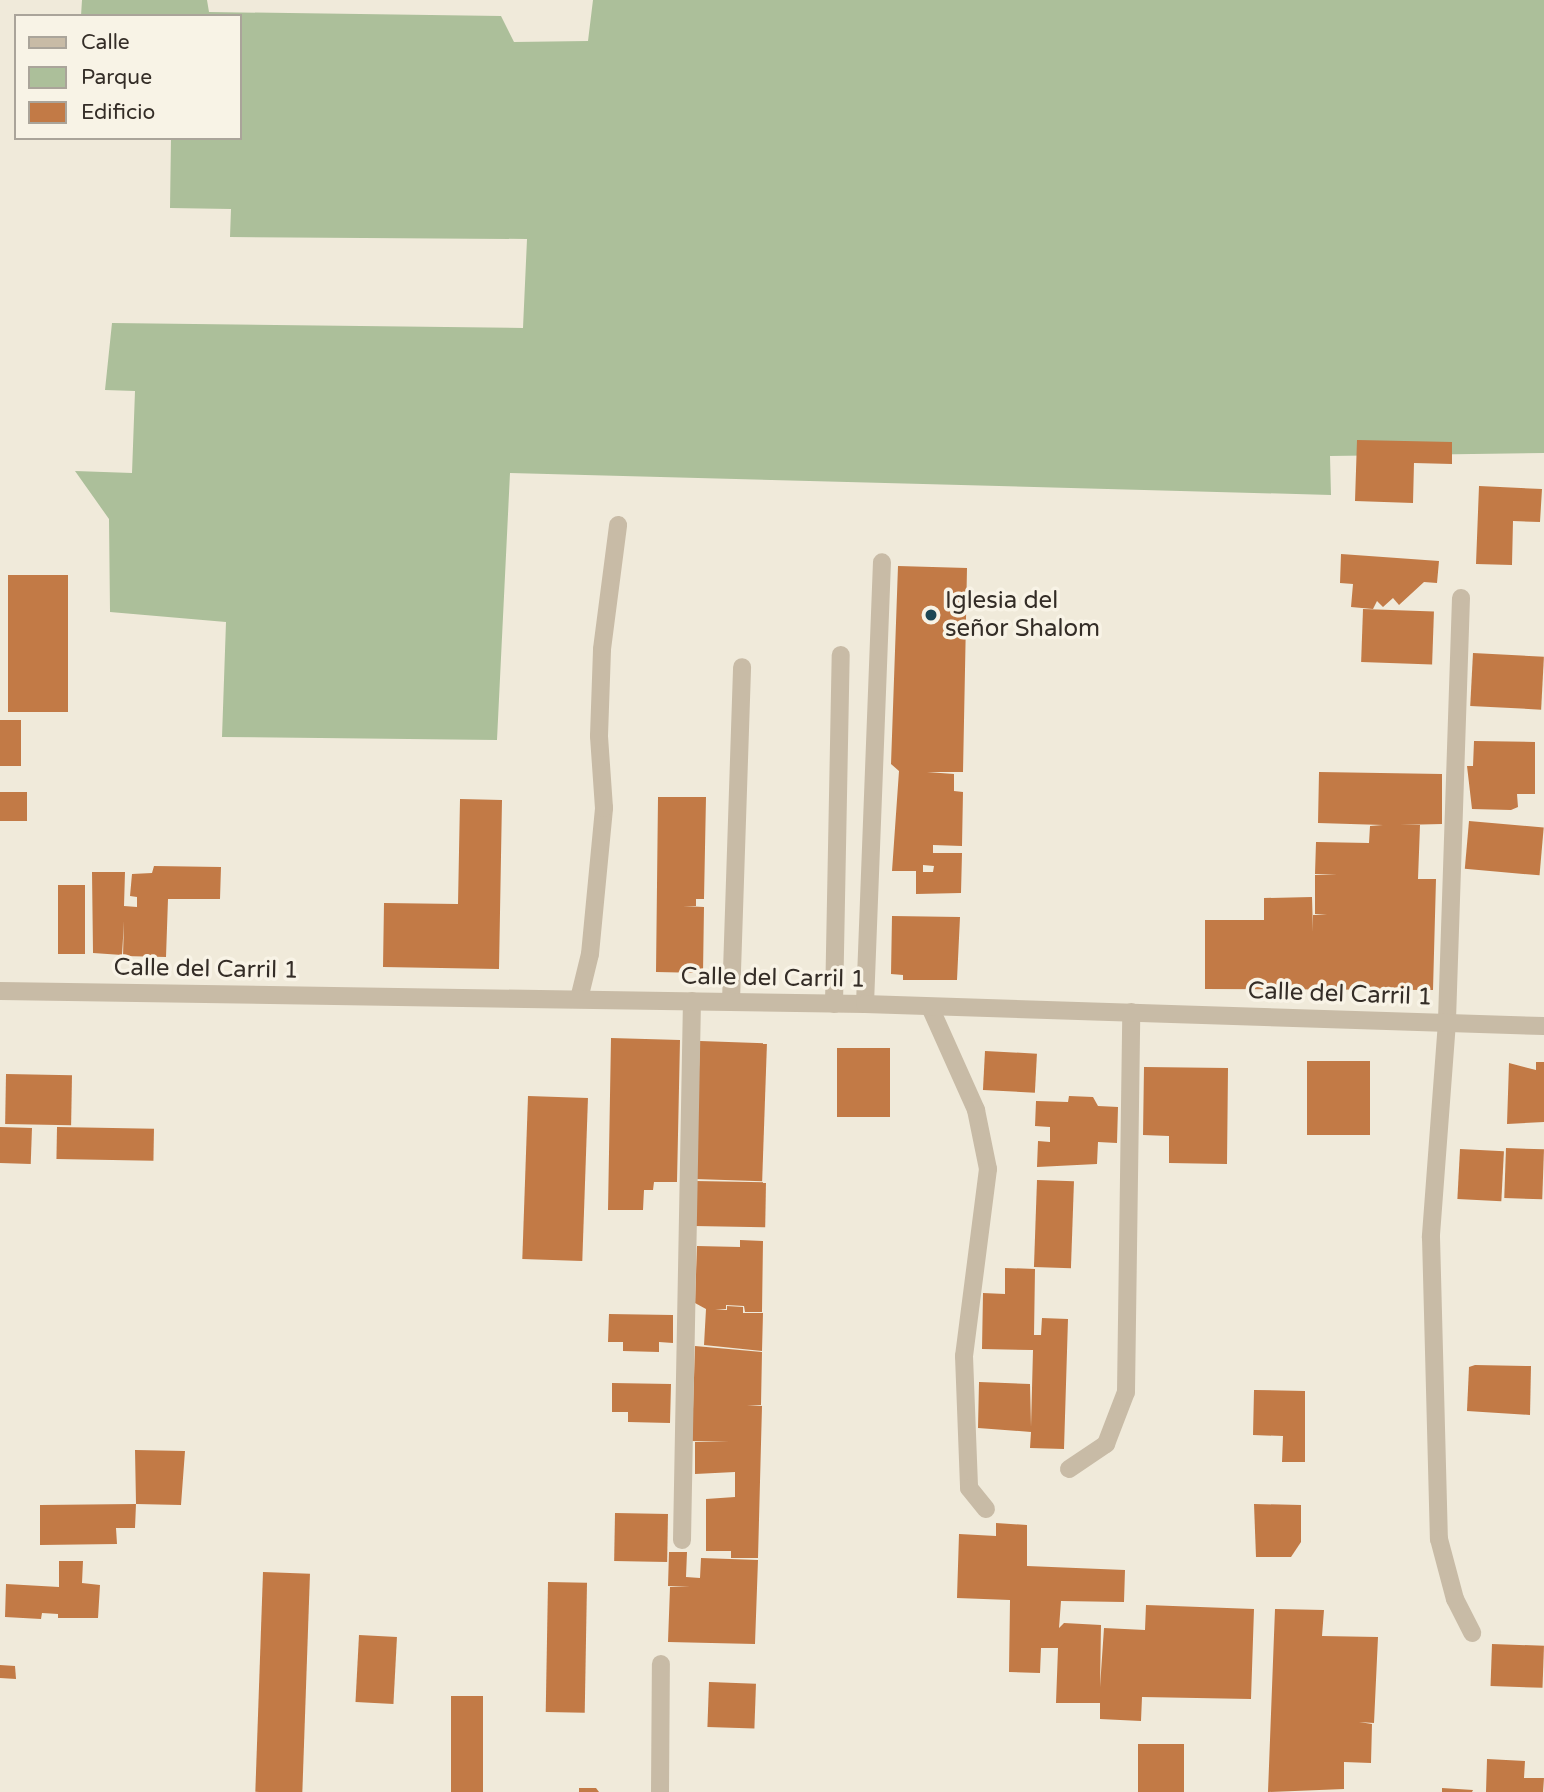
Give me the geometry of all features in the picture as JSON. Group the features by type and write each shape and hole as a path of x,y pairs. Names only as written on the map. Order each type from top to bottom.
{"street":[{"path":"579,999 590,954 604,808 599,736 602,649 618,525"},
{"path":"865,1004 882,562"},
{"path":"1461,598 1447,1022 1431,1237 1438,1539 1455,1599 1472,1633"},
{"path":"834,1004 841,655"},
{"path":"731,1001 742,667"},
{"name":"Calle del Carril 1","path":"0,990 865,1004 1544,1026"},
{"path":"682,1540 692,1000"},
{"path":"930,1007 976,1110 988,1169 964,1356 969,1488 986,1509"},
{"path":"1069,1469 1106,1444 1126,1392 1131,1013"},
{"path":"660,1792 661,1664"}],"green space":[{"path":"82,0 207,0 209,12 501,16 514,42 588,41 593,0 1544,0 1544,453 1330,456 1331,495 510,473 497,740 222,737 226,622 110,612 109,519 75,471 132,473 135,391 105,390 112,323 523,328 527,239 230,237 231,209 170,208 171,140 242,140 242,14 81,14"}],"building":[{"path":"1357,440 1452,442 1452,464 1414,463 1413,503 1355,501"},
{"path":"1479,486 1542,489 1540,522 1513,521 1512,565 1476,564"},
{"path":"1341,554 1439,561 1437,583 1424,582 1399,605 1393,598 1383,607 1377,601 1373,609 1351,607 1353,584 1340,583"},
{"path":"898,566 967,568 963,772 927,772 954,774 954,791 963,792 962,846 933,845 933,853 962,853 961,893 916,894 916,871 892,871 899,771 891,764","holes":["923,865 934,866 933,872 923,872"]},
{"path":"8,575 68,575 68,712 8,712"},
{"path":"1363,609 1434,611 1432,664 1361,662"},
{"path":"1473,653 1544,657 1541,710 1470,706"},
{"path":"0,720 21,720 21,766 0,766"},
{"path":"1474,741 1535,742 1535,794 1517,794 1518,807 1511,810 1472,809 1467,766 1473,766"},
{"path":"1319,772 1442,774 1442,824 1400,825 1420,825 1418,879 1436,879 1433,990 1205,989 1205,920 1264,920 1264,898 1312,897 1313,932 1313,915 1327,915 1315,914 1315,875 1337,875 1315,874 1316,842 1369,843 1370,826 1383,825 1318,823"},
{"path":"0,792 27,792 27,821 0,821"},
{"path":"658,797 706,797 704,899 696,899 696,906 683,906 704,907 703,973 656,972"},
{"path":"460,799 502,800 499,969 383,967 384,903 458,904"},
{"path":"1469,821 1544,828 1540,875 1465,869"},
{"path":"154,866 221,867 220,899 168,899 166,957 123,956 124,921 122,955 93,953 92,872 125,872 124,906 137,907 137,897 130,896 132,874 152,873"},
{"path":"58,885 85,885 85,954 58,954"},
{"path":"892,916 960,917 957,980 903,980 903,975 891,974"},
{"path":"611,1038 680,1040 677,1182 654,1182 653,1190 644,1190 643,1210 608,1210"},
{"path":"700,1041 767,1043 762,1181 695,1179"},
{"path":"837,1048 890,1048 890,1117 837,1117"},
{"path":"985,1051 1037,1054 1035,1093 983,1090"},
{"path":"1307,1061 1370,1061 1370,1135 1307,1135"},
{"path":"1536,1062 1544,1062 1544,1122 1507,1124 1509,1063 1536,1070"},
{"path":"1144,1067 1228,1068 1227,1164 1169,1163 1169,1136 1143,1135"},
{"path":"6,1074 72,1075 71,1125 5,1124"},
{"path":"528,1096 588,1098 582,1261 522,1259"},
{"path":"1069,1096 1093,1097 1098,1106 1118,1107 1117,1143 1098,1142 1097,1164 1037,1167 1038,1141 1050,1142 1050,1127 1035,1126 1036,1101 1068,1102"},
{"path":"0,1127 32,1128 31,1164 0,1163"},
{"path":"57,1127 154,1129 153,1161 56,1159"},
{"path":"1506,1148 1544,1149 1542,1199 1504,1198"},
{"path":"1460,1149 1504,1151 1501,1201 1457,1199"},
{"path":"1037,1180 1074,1181 1071,1268 1034,1267"},
{"path":"695,1181 766,1182 765,1227 694,1226"},
{"path":"740,1240 763,1241 762,1312 745,1312 744,1306 726,1305 726,1309 715,1310 727,1310 727,1306 743,1307 743,1313 763,1313 762,1351 704,1345 706,1309 695,1303 697,1246 740,1247"},
{"path":"1005,1268 1035,1269 1034,1335 1041,1335 1042,1318 1068,1319 1064,1449 1030,1448 1031,1432 978,1428 979,1382 1030,1384 1031,1427 1033,1350 982,1349 983,1293 1005,1294"},
{"path":"609,1314 673,1315 673,1343 659,1342 659,1352 623,1351 623,1342 608,1342"},
{"path":"695,1346 762,1352 761,1405 747,1405 762,1406 758,1558 731,1558 731,1551 706,1551 706,1499 735,1497 735,1472 695,1474 695,1442 729,1442 692,1441"},
{"path":"1531,1366 1530,1415 1467,1411 1469,1367"},
{"path":"612,1383 671,1384 670,1423 628,1422 628,1412 612,1412"},
{"path":"1254,1390 1305,1391 1305,1462 1282,1462 1283,1436 1253,1435"},
{"path":"135,1450 185,1451 181,1505 136,1504"},
{"path":"136,1504 135,1528 116,1528 117,1544 40,1545 40,1505"},
{"path":"1254,1504 1301,1505 1301,1542 1291,1557 1256,1557"},
{"path":"615,1513 668,1514 667,1562 614,1561"},
{"path":"996,1523 1027,1525 1027,1566 1125,1570 1124,1602 1061,1601 1059,1628 1064,1623 1101,1625 1100,1687 1104,1628 1145,1630 1146,1605 1254,1609 1251,1699 1142,1697 1141,1721 1100,1719 1100,1703 1056,1703 1058,1648 1041,1648 1040,1673 1009,1672 1010,1600 957,1598 959,1534 996,1536"},
{"path":"669,1552 687,1552 686,1577 700,1578 701,1558 758,1560 755,1644 668,1642 670,1587 690,1587 668,1586"},
{"path":"59,1561 83,1561 82,1583 100,1585 98,1618 58,1618 58,1614 42,1613 41,1619 5,1617 6,1584 59,1587"},
{"path":"263,1572 310,1574 302,1792 255,1792"},
{"path":"548,1582 587,1583 585,1713 546,1712"},
{"path":"1275,1609 1324,1610 1322,1636 1378,1637 1374,1723 1359,1722 1372,1724 1371,1763 1344,1762 1344,1789 1268,1792"},
{"path":"359,1635 397,1637 393,1704 355,1702"},
{"path":"1492,1644 1544,1646 1543,1688 1491,1686"},
{"path":"0,1665 15,1666 16,1679 0,1678"},
{"path":"709,1682 756,1684 754,1729 707,1727"},
{"path":"451,1696 483,1696 483,1792 451,1792"},
{"path":"1138,1744 1184,1744 1184,1792 1138,1792"},
{"path":"1487,1759 1525,1761 1524,1778 1544,1778 1543,1792 1486,1792"},
{"path":"579,1788 596,1788 599,1792 579,1792"},
{"path":"1442,1788 1473,1790 1442,1792"}],"place":[{"name":"Iglesia del señor Shalom","path":"931,615"}]}
